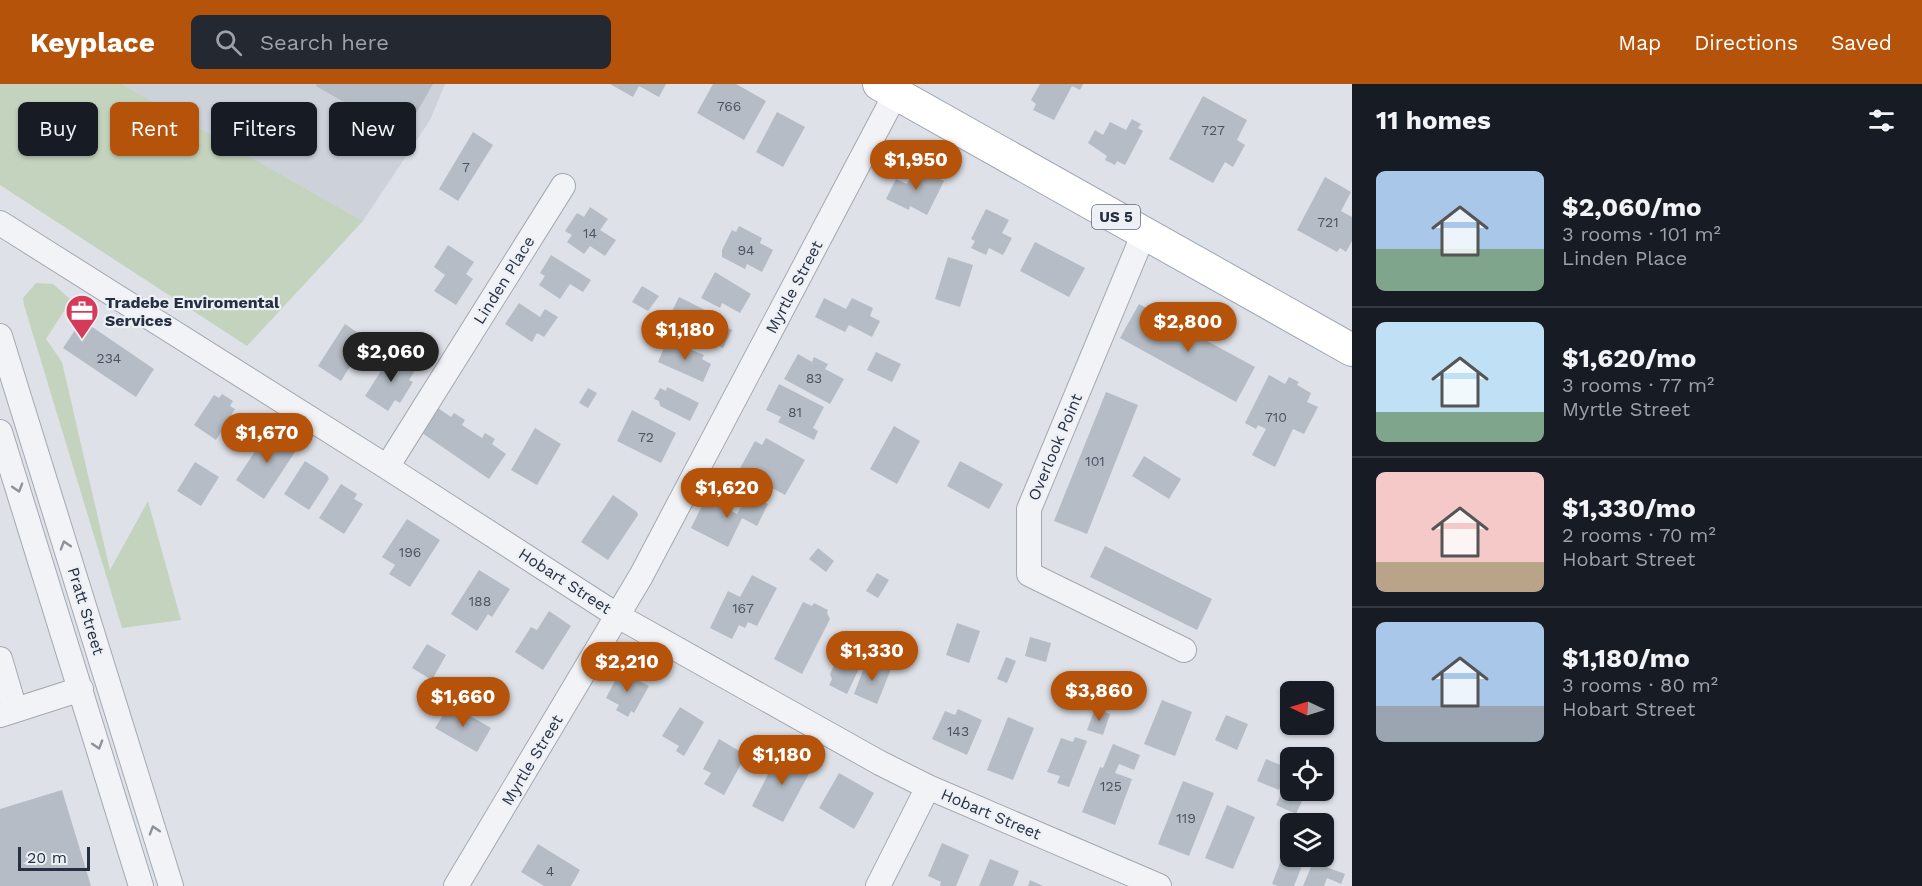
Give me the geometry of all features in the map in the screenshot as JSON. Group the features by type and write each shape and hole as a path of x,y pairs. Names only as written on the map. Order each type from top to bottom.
{"main road":[{"name":"US 5","path":"888,89 1352,350"}],"street":[{"name":"Myrtle Street","path":"456,886 618,616 888,89"},
{"name":"Linden Place","path":"387,466 563,186"},
{"name":"Hobart Street","path":"0,223 387,466 618,616 880,763 928,787 1160,886"},
{"name":"Overlook Point","path":"1144,233 1029,509 1029,574 1184,650"},
{"name":"Pratt Street","path":"0,336 8,390 171,886"},
{"name":"Pratt Street","path":"0,432 141,886"},
{"path":"0,659 7,713 81,689"},
{"path":"878,886 928,787"}],"shaded area":[{"path":"122,84 445,84 430,120 416,141 416,102 329,102 329,156 406,156 363,221 249,156 317,156 317,102 211,102 211,135 199,128 199,102 154,102"}],"green space":[{"path":"0,84 122,84 154,102 110,102 110,156 199,156 199,128 211,135 211,156 249,156 363,221 247,346 0,185"},
{"path":"36,283 53,284 71,300 46,339 62,362 110,570 148,501 181,620 122,628 24,305 23,298"}],"building":[{"path":"317,84 433,84 416,113 416,102 344,102 316,86"},
{"path":"610,84 666,84 659,97 639,86 633,97"},
{"path":"713,84 736,84 766,101 744,140 697,113"},
{"path":"1040,84 1083,84 1080,90 1072,86 1054,120 1033,110 1036,104 1031,100"},
{"path":"1203,96 1247,120 1237,140 1245,145 1233,167 1225,162 1213,183 1169,159"},
{"path":"777,112 805,127 783,167 756,152"},
{"path":"1132,119 1141,124 1138,128 1143,131 1125,165 1117,161 1115,165 1105,160 1107,156 1088,143 1095,130 1103,135 1110,122 1126,130"},
{"path":"473,132 493,145 458,201 439,189"},
{"path":"916,167 944,181 927,215 910,206 909,210 886,199 896,179 907,184"},
{"path":"1325,177 1351,192 1341,211 1352,217 1352,241 1346,252 1340,248 1337,252 1297,230"},
{"path":"590,207 608,219 600,230 616,240 605,256 590,246 584,254 567,242 572,235 565,231 577,213 584,217"},
{"path":"986,209 1009,220 1002,233 1012,238 1003,255 989,248 986,255 971,248 975,241 971,239"},
{"path":"739,226 762,238 760,243 773,250 762,272 747,264 745,269 722,257 722,250 732,230 736,232"},
{"path":"1035,242 1085,268 1069,297 1020,271"},
{"path":"448,245 474,262 466,274 473,279 456,305 434,291 445,275 434,267"},
{"path":"551,255 591,280 583,292 570,284 560,299 539,285 545,276 540,273"},
{"path":"948,257 973,265 960,307 935,299"},
{"path":"715,272 751,294 740,313 722,303 720,308 701,298"},
{"path":"642,286 659,296 648,311 632,302"},
{"path":"679,297 711,313 709,318 732,330 723,348 698,335 695,340 679,332 681,327 673,323 675,318 670,315"},
{"path":"824,298 846,309 852,298 873,308 870,316 880,321 872,337 849,325 845,332 815,317"},
{"path":"519,303 540,317 545,309 558,317 544,337 537,333 532,342 505,324"},
{"path":"1139,304 1255,367 1236,402 1120,338"},
{"path":"82,320 154,369 136,397 63,348"},
{"path":"345,324 367,339 341,381 318,366"},
{"path":"672,342 704,355 702,359 711,364 703,382 658,362 666,343 671,345"},
{"path":"876,352 901,364 892,382 867,370"},
{"path":"392,354 416,369 409,380 413,382 400,403 395,400 388,411 365,396"},
{"path":"798,354 812,362 814,357 828,364 825,369 844,379 830,404 784,379"},
{"path":"1269,375 1285,384 1289,377 1299,382 1297,385 1311,393 1307,402 1318,407 1304,434 1293,429 1275,467 1252,455 1266,429 1258,425 1256,429 1245,423"},
{"path":"779,384 824,407 813,428 818,431 814,440 778,422 781,417 766,410"},
{"path":"667,387 699,403 690,421 660,406 659,401 654,399 660,388 666,391"},
{"path":"588,388 597,393 588,408 579,403"},
{"path":"1106,392 1138,405 1087,534 1054,521"},
{"path":"222,394 233,401 230,406 235,409 216,440 194,425 214,395 219,398"},
{"path":"438,408 451,417 454,413 465,420 462,425 482,438 485,433 495,439 492,444 506,454 489,479 422,433"},
{"path":"632,410 676,433 661,463 617,441"},
{"path":"894,426 920,441 897,484 870,469"},
{"path":"535,428 561,444 537,485 511,470"},
{"path":"270,429 297,449 264,499 236,480"},
{"path":"766,438 805,460 785,495 739,470 755,441 762,445"},
{"path":"1144,456 1181,479 1169,499 1132,476"},
{"path":"305,461 327,475 329,479 309,510 284,494"},
{"path":"960,461 1003,484 989,509 947,486"},
{"path":"195,462 219,477 201,506 177,491"},
{"path":"341,484 357,494 354,499 363,504 344,534 319,518"},
{"path":"748,494 768,504 757,526 742,518 728,547 691,528 704,502 716,508 718,504 737,514"},
{"path":"613,495 638,515 608,560 581,542"},
{"path":"407,519 440,540 410,587 389,574 395,565 382,557"},
{"path":"1105,546 1212,599 1197,630 1090,577"},
{"path":"818,548 834,561 826,572 809,559"},
{"path":"479,570 510,589 492,617 488,614 477,631 451,614"},
{"path":"877,573 889,580 878,598 866,591"},
{"path":"752,575 777,588 757,626 748,622 745,628 739,625 732,639 710,628 728,591 740,597"},
{"path":"803,602 812,606 814,603 828,610 830,619 802,674 774,659"},
{"path":"549,611 571,626 543,670 515,652 531,627 537,630"},
{"path":"957,623 980,631 969,663 946,655"},
{"path":"854,633 872,641 847,694 829,685 832,679 830,674 844,643 848,645"},
{"path":"1030,637 1051,643 1046,662 1025,656"},
{"path":"427,644 446,655 432,680 412,668"},
{"path":"1006,657 1016,661 1007,683 997,679"},
{"path":"867,660 891,669 877,704 854,694"},
{"path":"620,671 649,686 634,713 631,711 628,717 616,710 619,705 606,698"},
{"path":"1162,700 1192,712 1175,756 1144,744"},
{"path":"450,704 491,728 477,752 435,728"},
{"path":"680,707 704,722 684,756 676,751 679,746 662,736"},
{"path":"958,709 982,720 967,755 932,739 945,711 955,715"},
{"path":"1095,709 1110,714 1103,735 1087,730"},
{"path":"1226,715 1248,724 1237,750 1215,740"},
{"path":"1008,717 1034,728 1013,780 987,770"},
{"path":"1075,737 1087,741 1069,787 1057,783 1060,776 1047,772 1061,738 1073,742"},
{"path":"719,739 746,755 724,795 704,784 711,773 703,769"},
{"path":"1113,744 1140,755 1134,770 1119,764 1115,773 1132,779 1115,825 1082,812 1100,767 1103,768"},
{"path":"781,749 813,766 783,822 752,806"},
{"path":"1266,759 1280,765 1279,790 1257,781"},
{"path":"839,773 874,793 854,829 819,808"},
{"path":"1183,781 1214,793 1189,856 1158,844"},
{"path":"62,790 91,886 0,886 0,809"},
{"path":"1280,796 1280,801 1302,801 1296,813 1276,805"},
{"path":"1227,805 1255,817 1233,869 1205,858"},
{"path":"942,843 969,855 956,886 940,886 941,882 928,876"},
{"path":"538,844 580,870 571,886 544,886 521,872"},
{"path":"990,859 1019,871 1013,886 979,886"},
{"path":"1280,863 1280,867 1301,867 1294,886 1272,884"},
{"path":"1311,867 1326,867 1345,874 1341,884 1327,878 1324,886 1303,886"},
{"path":"1030,880 1043,886 1028,886"}],"place":[{"name":"Tradebe Enviromental Services","path":"82,340"}]}
